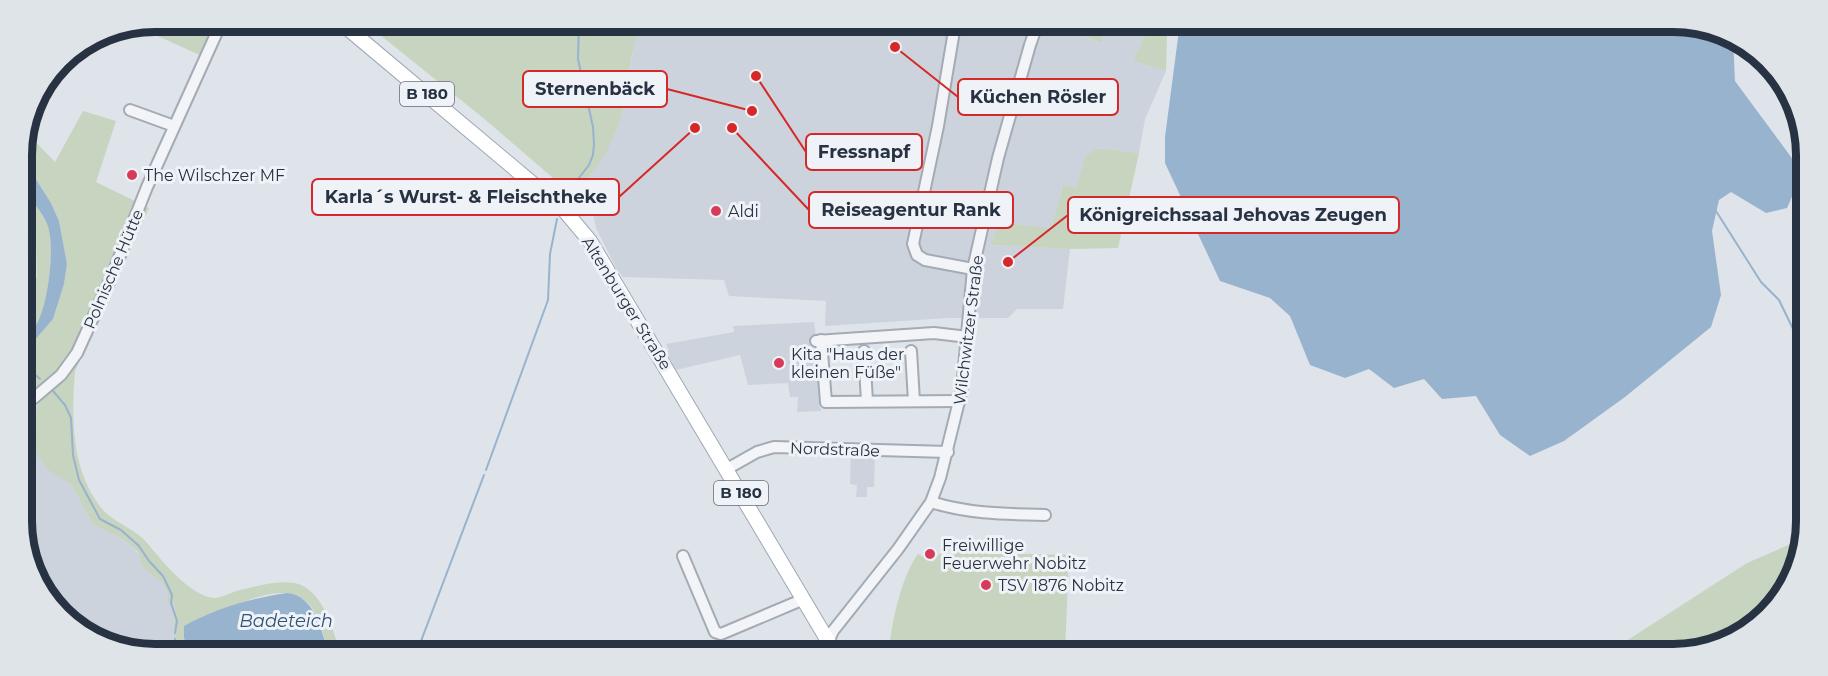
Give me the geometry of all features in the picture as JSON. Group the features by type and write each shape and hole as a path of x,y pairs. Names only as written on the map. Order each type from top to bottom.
{"main road":[{"name":"Altenburger Straße","path":"352,32 569,215 590,241 804,599 827,644"}],"street":[{"name":"Polnische Hütte","path":"32,399 61,375 77,353 174,126 217,32"},
{"path":"954,32 938,126 913,244 917,255 925,260 973,269"},
{"name":"Wilchwitzer Straße","path":"830,644 833,631 898,549 931,502 948,452 960,401 973,269 998,158 1034,32"},
{"path":"130,110 174,126"},
{"path":"960,401 826,402 819,340 934,333 968,337"},
{"path":"864,351 867,401"},
{"path":"911,351 914,401"},
{"name":"Nordstraße","path":"727,469 757,452 774,447 948,452"},
{"path":"931,502 953,509 975,512 1045,515"},
{"path":"683,556 715,632 721,634 804,599"}],"shaded area":[{"path":"638,32 1076,32 1099,43 1103,32 1146,32 1133,61 1166,71 1145,119 1139,153 1097,148 1077,187 1063,185 1051,228 997,222 993,245 1070,249 1063,309 1017,309 1008,318 949,318 825,326 826,301 729,296 724,280 623,277 617,270 596,228 592,210 577,188 592,173 606,151 624,106 635,37"},
{"name":"Kita \"Haus der kleinen Füße\"","path":"814,322 817,345 814,348 821,411 797,412 798,397 790,397 788,383 748,385 740,355 676,370 666,352 669,350 666,344 734,332 733,326"},
{"path":"32,392 42,399 47,468 72,485 92,524 124,540 164,584 168,603 175,603 173,644 138,643 100,632 86,624 62,603 44,576 33,538"},
{"path":"851,449 875,450 874,487 867,487 867,497 856,497 857,485 850,484"}],"green space":[{"path":"149,32 212,32 202,56"},
{"path":"376,32 638,32 632,53 624,105 611,142 588,178 578,185 567,190 482,117"},
{"path":"1077,32 1103,32 1100,43"},
{"path":"1146,32 1168,32 1166,71 1133,61"},
{"path":"83,111 116,121 96,182 149,208 75,371 73,407 76,444 79,463 93,496 104,511 143,539 177,577 205,596 217,598 240,590 275,583 289,582 304,587 319,601 337,644 326,644 319,622 308,603 290,594 274,593 241,604 209,621 184,638 186,644 173,644 175,603 168,603 164,584 142,566 139,553 124,540 92,524 72,485 47,469 35,452 37,409 41,399 32,392 32,343 53,319 64,284 67,264 59,221 51,203 32,173 33,139 55,162"},
{"path":"1097,148 1139,153 1118,248 1070,249 992,245 997,222 1051,228 1063,185 1077,187 1085,157"},
{"path":"32,202 47,224 50,234 51,261 44,306 32,330 32,291 37,276 36,243 32,235"},
{"path":"1794,542 1790,561 1776,590 1761,609 1735,628 1706,640 1690,643 1621,644 1747,563"},
{"name":"TSV 1876 Nobitz","path":"957,552 1069,555 1065,644 890,644 898,600 907,574 918,554 933,562 939,554 950,555"}],"water":[{"path":"1179,32 1690,33 1713,38 1733,47 1735,81 1796,164 1796,188 1787,208 1766,213 1731,192 1719,200 1712,231 1721,295 1711,327 1625,397 1564,441 1530,456 1500,435 1476,396 1442,399 1424,379 1394,388 1369,369 1345,378 1310,365 1290,316 1270,298 1220,281 1165,163 1165,137"},
{"path":"32,173 51,203 59,221 67,264 64,284 53,319 32,343 32,330 44,306 51,261 50,234 45,219 32,202"},
{"name":"Badeteich","path":"287,593 296,595 310,606 319,622 326,644 186,644 184,626 208,614 260,598"}],"waterway":[{"path":"571,188 589,165 594,144 593,127 578,59 579,32"},
{"path":"1716,211 1761,282 1779,300 1796,334"},
{"path":"486,470 548,300 550,254 557,219"},
{"path":"32,372 40,379"},
{"path":"53,391 65,405 71,418 73,455 79,480 100,519 121,530 139,546 163,576 172,595 171,603 177,621 175,633"},
{"path":"420,644 484,475"},
{"path":"175,639 177,644"},
{"path":"422,640 423,644"}],"place":[{"name":"Küchen Rösler","path":"895,47"},
{"name":"Fressnapf","path":"756,76"},
{"name":"Sternenbäck","path":"752,111"},
{"name":"Karla´s Wurst- & Fleischtheke","path":"695,128"},
{"name":"Reiseagentur Rank","path":"732,128"},
{"name":"The Wilschzer MF","path":"132,175"},
{"name":"Aldi","path":"716,211"},
{"name":"Königreichssaal Jehovas Zeugen","path":"1008,262"},
{"name":"Kita \"Haus der kleinen Füße\"","path":"779,363"},
{"name":"Freiwillige Feuerwehr Nobitz","path":"930,554"},
{"name":"TSV 1876 Nobitz","path":"986,585"}]}
